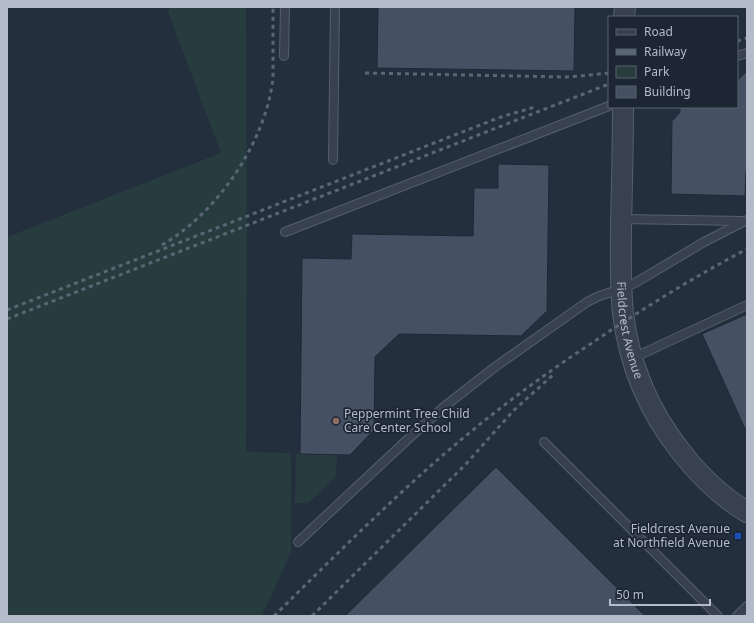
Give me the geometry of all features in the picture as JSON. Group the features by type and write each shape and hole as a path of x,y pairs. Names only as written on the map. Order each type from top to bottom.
{"street":[{"name":"Fieldcrest Avenue","path":"623,108 621,219 622,289 624,322 638,378 659,421 672,441 688,461 706,480 747,512"}],"lane":[{"path":"284,56 285,7"},
{"path":"333,160 335,7"},
{"path":"285,232 608,106"},
{"path":"621,219 747,220"},
{"path":"298,542 417,430 495,367 582,305 593,299 642,280 704,242 747,220"},
{"path":"632,358 747,305"},
{"path":"544,442 718,616"},
{"path":"737,616 747,606"}],"green space":[{"path":"171,7 246,7 246,452 291,453 291,552 262,616 7,616 7,237 221,153 168,12"},
{"path":"296,454 337,455 336,477 308,503 295,503"}],"building":[{"path":"378,7 575,7 574,71 377,68"},
{"path":"747,72 747,171 745,196 671,194 672,121 680,112 680,108 738,108 738,80"},
{"path":"498,164 549,165 547,311 521,336 399,334 375,357 374,430 350,455 300,454 302,258 351,259 352,234 473,236 474,188 498,188"},
{"path":"747,314 747,433 702,334"},
{"path":"496,467 645,616 345,616"}],"railway":[{"path":"162,245 202,214 236,174 249,151 260,127 268,102 273,78 273,7"},
{"path":"738,41 747,38"},
{"path":"365,73 567,77 608,73"},
{"path":"7,319 608,84"},
{"path":"7,310 493,120 535,107"},
{"path":"274,616 418,477 498,410 560,364 630,318 688,282 747,249"},
{"path":"312,616 466,464 513,411 554,374"}],"place":[{"name":"Peppermint Tree Child Care Center School","path":"336,421"},
{"name":"Fieldcrest Avenue at Northfield Avenue","path":"738,536"}]}
